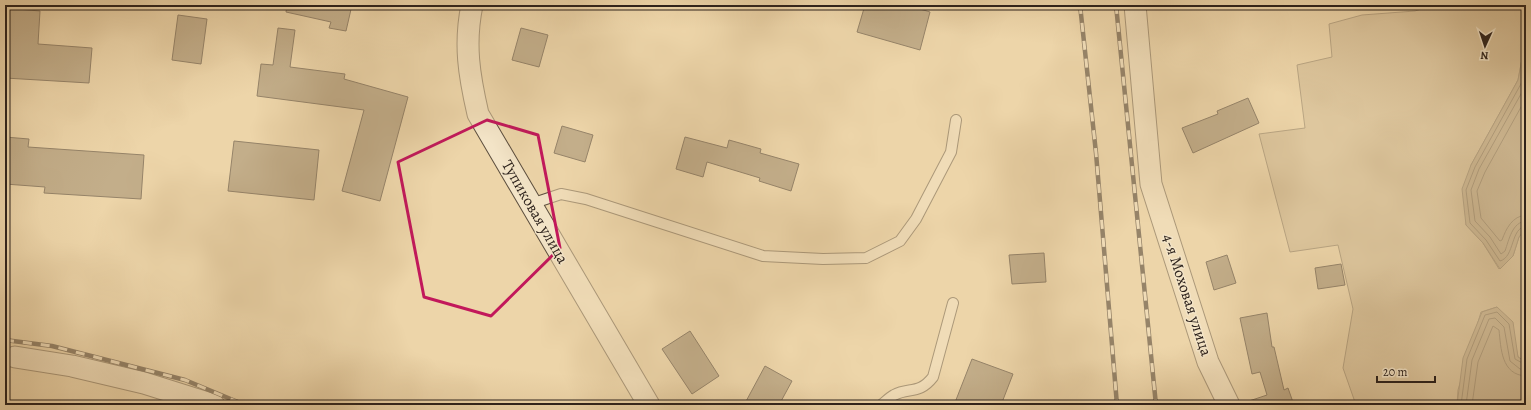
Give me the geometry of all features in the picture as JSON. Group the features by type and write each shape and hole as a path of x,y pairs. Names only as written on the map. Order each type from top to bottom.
{"street":[{"name":"Тупиковая улица","path":"472,5 468,26 469,73 478,114 648,405"},
{"name":"4-я Моховая улица","path":"1135,5 1151,184 1208,362 1229,405"},
{"path":"15,357 72,366 144,383 214,405"}],"lane":[{"path":"531,204 561,194 586,199 763,256 823,259 866,258 900,241 916,219 950,152 956,120"},
{"path":"881,405 895,394 914,391 927,385 933,377 953,302"}],"highlighted area":[{"path":"487,120 538,135 560,248 491,316 424,297 398,162"}],"shaded area":[{"path":"1433,5 1526,5 1526,38 1518,80 1471,165 1466,225 1483,243 1499,269 1513,256 1519,237 1526,228 1526,362 1518,357 1516,348 1497,307 1481,312 1458,390 1457,405 1356,405 1343,368 1353,309 1338,245 1290,252 1259,134 1305,128 1297,65 1332,57 1329,24 1362,15 1415,11"}],"water":[{"path":"1526,38 1526,228 1519,237 1513,256 1500,269 1483,243 1466,225 1462,189 1471,165 1518,80"},
{"path":"1497,307 1513,322 1518,357 1526,362 1526,405 1457,405 1463,358 1482,312"}],"building":[{"path":"287,5 352,5 346,31 329,28 331,22 286,12"},
{"path":"865,5 907,5 930,12 920,50 857,32"},
{"path":"5,8 40,11 38,44 92,48 89,83 5,78"},
{"path":"178,15 207,19 201,64 172,60"},
{"path":"278,28 295,30 290,67 345,74 344,79 408,97 380,201 342,191 364,110 257,96 261,64 273,65"},
{"path":"521,28 548,35 539,67 512,60"},
{"path":"1248,98 1259,123 1193,153 1182,128 1218,114 1217,111"},
{"path":"562,126 593,135 585,162 554,153"},
{"path":"5,137 29,139 28,147 144,155 141,199 44,193 45,187 5,184"},
{"path":"685,137 727,148 729,140 761,149 760,153 799,164 791,191 759,181 760,178 707,162 703,177 676,169"},
{"path":"234,141 319,150 314,200 228,191"},
{"path":"1044,253 1046,282 1012,284 1009,255"},
{"path":"1227,255 1236,283 1214,290 1206,262"},
{"path":"1341,264 1345,285 1318,289 1315,268"},
{"path":"1267,313 1272,347 1274,347 1284,390 1288,388 1294,405 1246,405 1246,402 1267,395 1260,372 1252,374 1240,318"},
{"path":"690,331 719,376 692,394 662,349"},
{"path":"972,359 1013,374 1001,405 954,405"},
{"path":"765,366 792,381 779,405 744,405"}],"railway":[{"path":"1080,5 1096,153 1117,405"},
{"path":"1116,5 1156,405"},
{"path":"5,340 52,346 185,380 245,405"}]}
